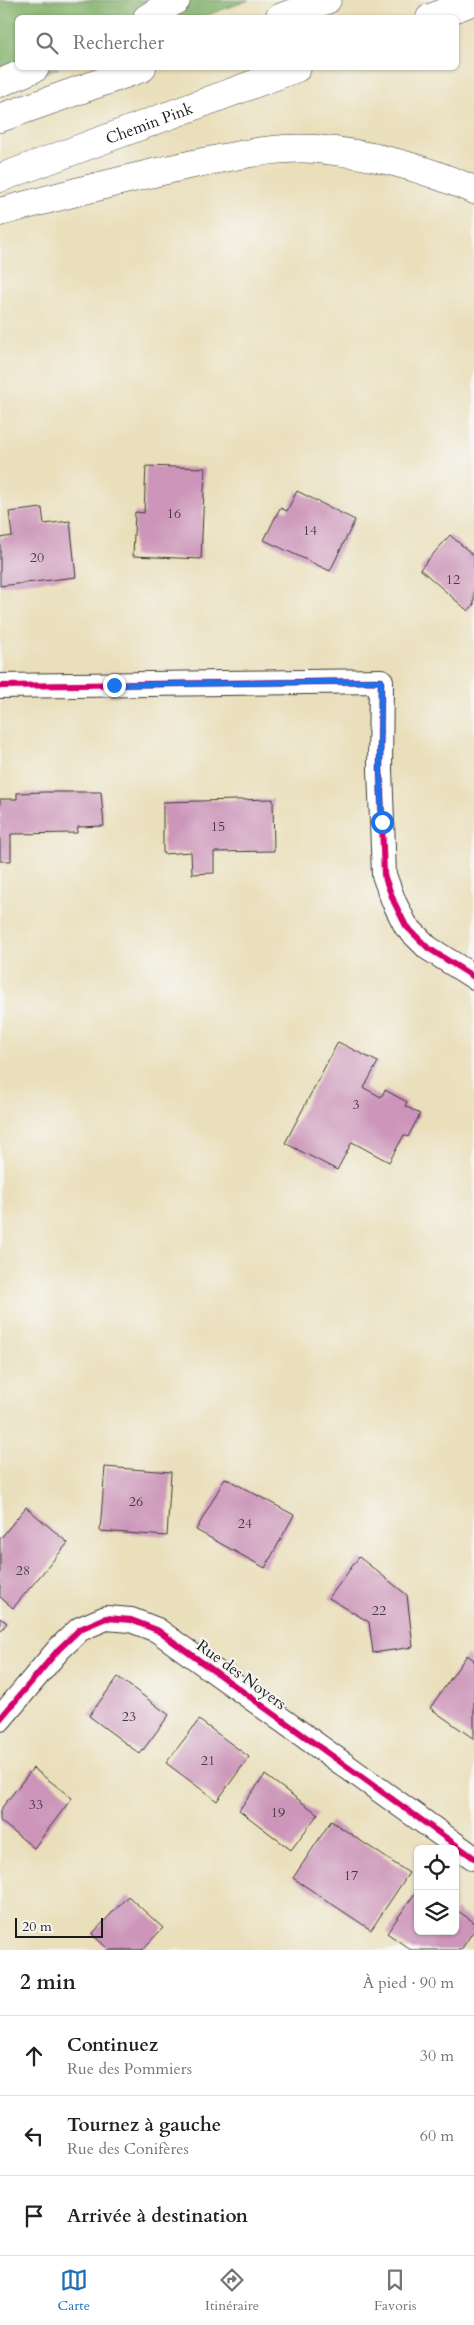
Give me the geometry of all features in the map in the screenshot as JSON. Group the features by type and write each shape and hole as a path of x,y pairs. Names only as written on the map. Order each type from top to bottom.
{"main road":[{"path":"152,15 176,0"},
{"path":"287,15 327,0"},
{"path":"439,15 473,3"},
{"path":"0,83 31,70"},
{"path":"0,118 136,70"},
{"name":"Chemin Pink","path":"0,178 292,70"},
{"path":"0,212 149,173 265,151 314,149 374,156 406,164 474,190"}],"street":[{"path":"0,686 381,681 380,769 384,875 394,902 406,926 428,948 474,977"},
{"name":"Rue des Noyers","path":"0,1719 59,1649 80,1629 106,1618 131,1620 158,1630 474,1858"}],"green space":[{"path":"0,0 249,0 208,15 15,15 15,70 53,70 0,88"}],"building":[{"path":"146,466 205,468 201,559 133,556 135,512 144,513"},
{"path":"297,491 355,520 330,571 264,540 280,508 287,511"},
{"path":"42,508 44,524 70,521 76,577 0,586 0,538 12,536 9,512"},
{"path":"450,535 474,556 474,604 468,611 420,569"},
{"path":"101,792 104,826 78,827 77,833 11,834 11,861 0,861 0,799 17,799 17,793"},
{"path":"273,799 274,851 214,852 214,873 192,874 191,852 163,854 163,802"},
{"path":"338,1042 378,1062 364,1088 381,1097 385,1090 407,1102 405,1106 420,1114 408,1137 404,1135 389,1162 352,1142 337,1170 285,1143"},
{"path":"105,1467 171,1472 167,1536 100,1531"},
{"path":"225,1478 294,1515 265,1568 196,1530"},
{"path":"26,1507 68,1543 13,1608 0,1597 0,1539"},
{"path":"359,1557 407,1595 413,1647 373,1653 369,1622 329,1598"},
{"path":"0,1618 7,1623 0,1632"},
{"path":"467,1655 474,1660 474,1739 430,1708"},
{"path":"118,1677 169,1715 140,1754 89,1716"},
{"path":"199,1720 249,1757 217,1801 166,1763"},
{"path":"33,1768 72,1798 34,1848 0,1821 0,1810"},
{"path":"265,1775 318,1814 291,1850 239,1810"},
{"path":"331,1821 409,1873 371,1930 293,1878"},
{"path":"414,1895 414,1935 459,1935 459,1912 474,1922 474,1930 461,1950 411,1950 387,1933"},
{"path":"128,1896 163,1928 142,1950 109,1950 92,1934"}],"cycle path":[{"path":"0,686 381,681 380,769 384,875 394,902 406,926 428,948 474,977"},
{"path":"0,1719 59,1649 80,1629 106,1618 131,1620 157,1630 474,1858"}],"route":[{"path":"114,685 381,681 380,769 382,822"}]}
